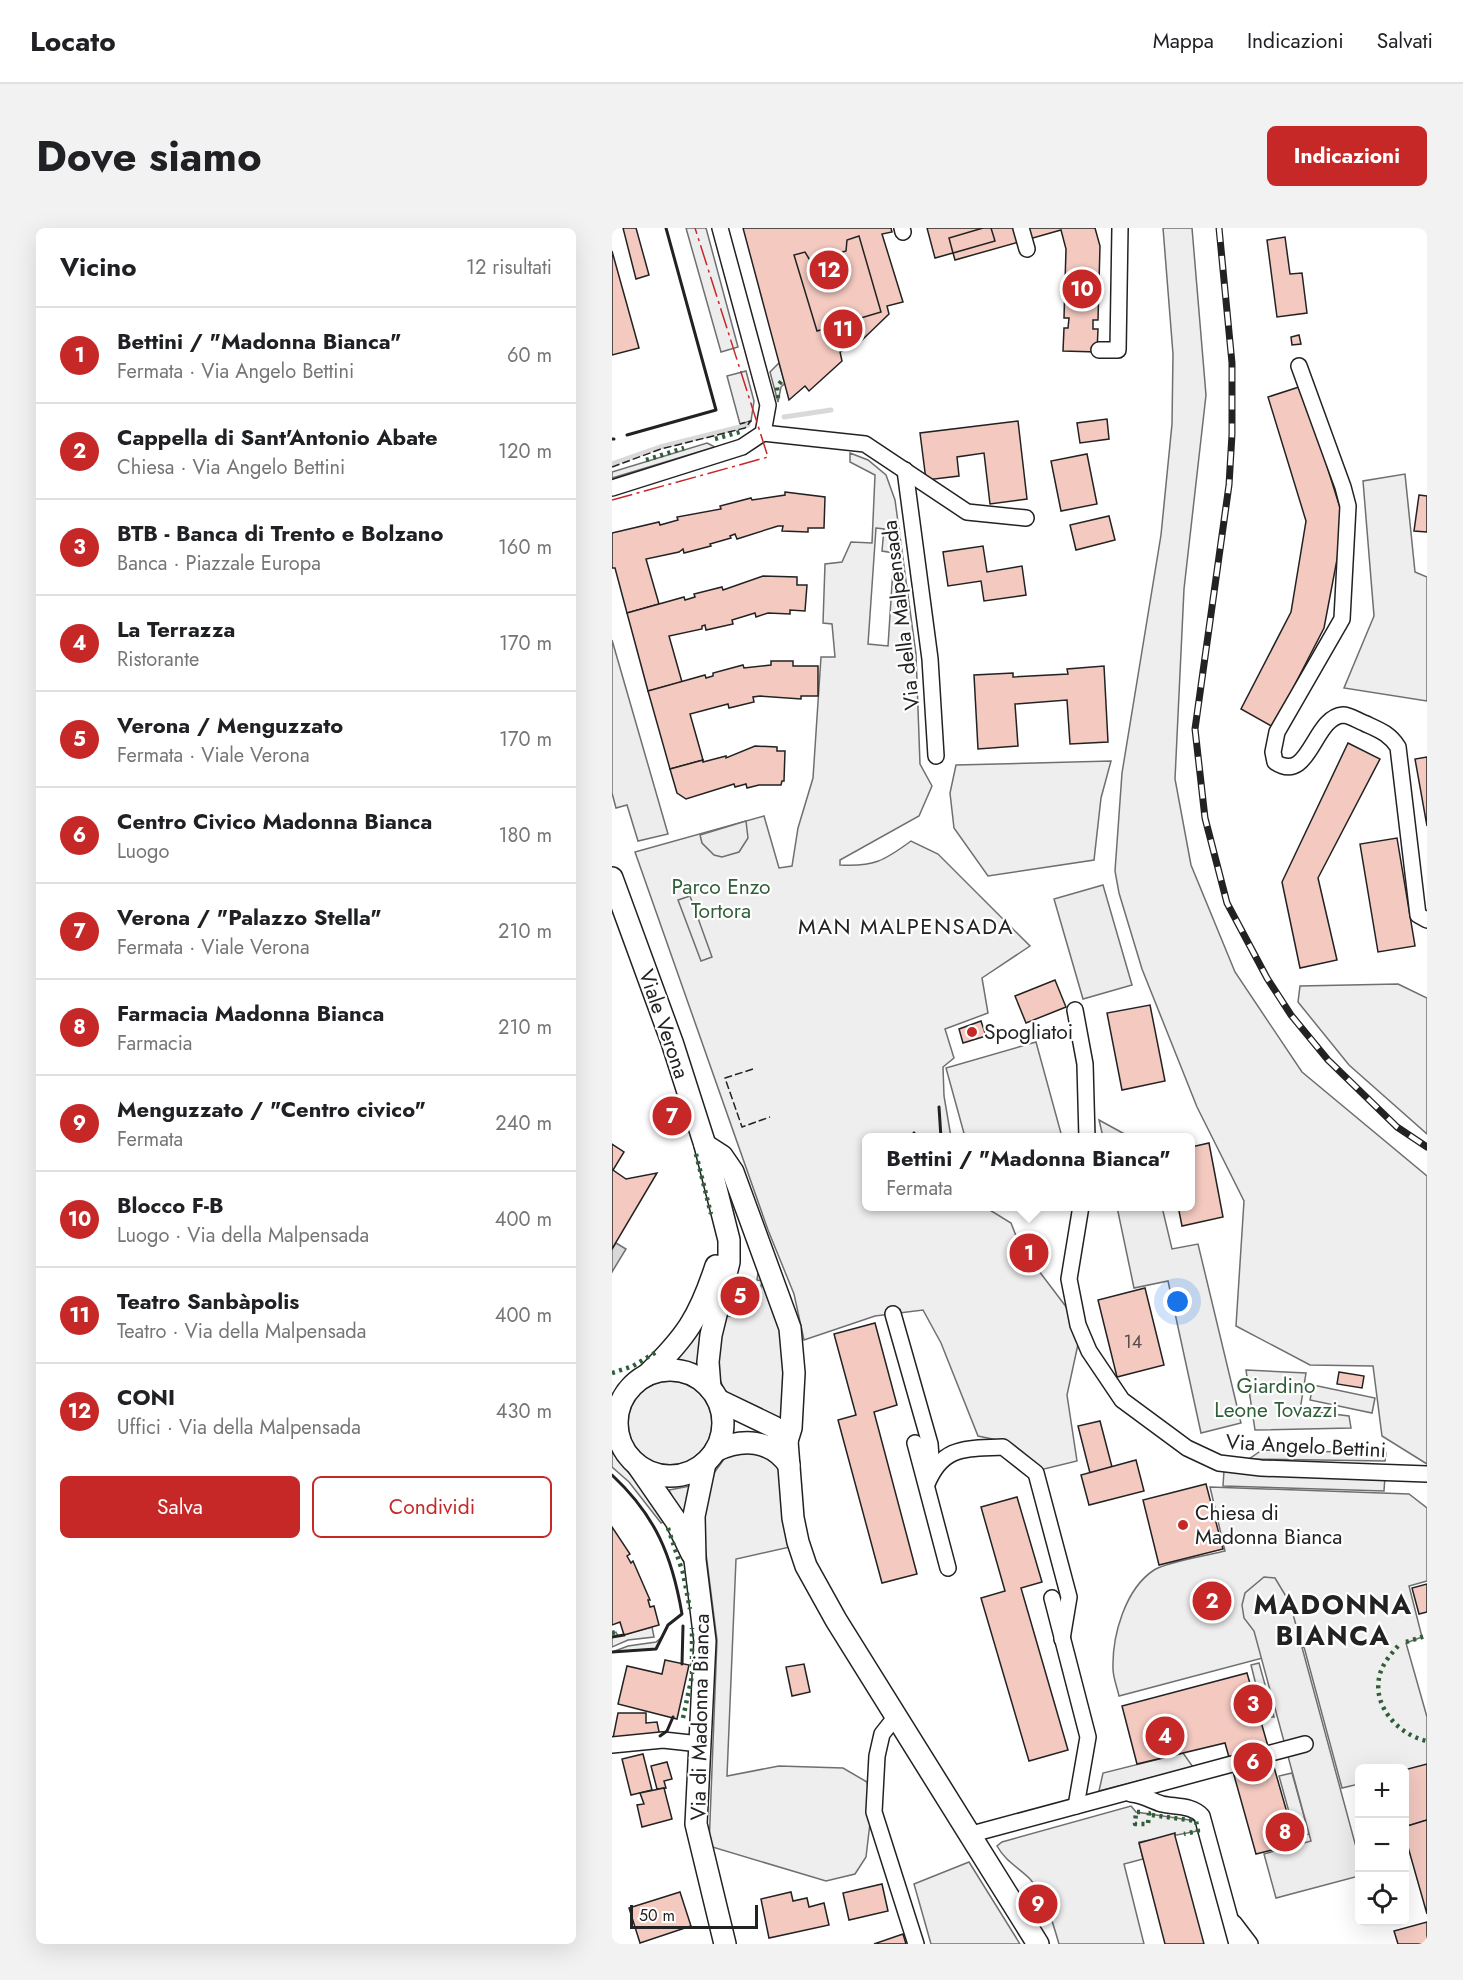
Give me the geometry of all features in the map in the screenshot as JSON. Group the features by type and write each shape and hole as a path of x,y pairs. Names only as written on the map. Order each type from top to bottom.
{"main road":[{"name":"Viale Verona","path":"612,878 672,1042 705,1145 729,1240 729,1262 711,1335 708,1362 714,1394"},
{"path":"705,1145 722,1156 733,1172 790,1328 794,1373 791,1428 787,1441 793,1518 806,1566 836,1620 972,1834 1038,1944"},
{"name":"Viale Verona","path":"643,1378 680,1343 703,1304 717,1264 721,1206"},
{"path":"612,1384 643,1378 663,1371 681,1371 697,1377 714,1394 774,1427 787,1441"},
{"path":"643,1378 628,1390 619,1409 617,1431 617,1442 638,1466 663,1476 678,1476 730,1444 756,1443 765,1445 782,1455 789,1466"},
{"path":"710,1457 723,1427 714,1394"},
{"name":"Via di Madonna Bianca","path":"710,1457 694,1516 695,1560 705,1641 696,1824 725,1944"},
{"name":"Via di Madonna Bianca","path":"638,1466 676,1521 695,1560"}],"street":[{"path":"720,228 768,405 763,433"},
{"path":"1021,228 1027,249"},
{"path":"1099,350 1118,350 1120,228"},
{"path":"1299,366 1348,506 1342,619 1277,732 1273,752 1275,762 1291,766 1301,761 1311,750 1322,727 1333,718 1345,715 1390,735 1398,747 1418,915 1427,920"},
{"path":"612,488 742,447 763,433 865,444 967,512 1026,518"},
{"name":"Via della Malpensada","path":"905,470 930,659 936,756"},
{"path":"1075,1010 1085,1064 1087,1133"},
{"name":"Via Angelo Bettini","path":"1080,1211 1069,1279 1078,1325 1089,1351 1122,1400 1188,1448 1219,1463 1261,1468 1427,1474"},
{"path":"893,1314 930,1444 929,1478"},
{"path":"915,1443 929,1478 948,1568"},
{"path":"929,1478 943,1458 959,1449 1003,1447 1036,1473 1069,1597 1062,1639"},
{"path":"1052,1598 1088,1737 1076,1806"},
{"path":"897,1714 882,1734 879,1745 874,1812 916,1944"},
{"path":"612,1745 663,1740 700,1744"},
{"path":"1271,1753 1305,1744"},
{"path":"972,1834 1233,1764"},
{"path":"1125,1793 1147,1796 1159,1803 1187,1808 1202,1816 1237,1944"},
{"path":"1230,1918 1250,1944"}],"green space":[{"path":"1163,228 1192,228 1206,395 1184,589 1175,779 1191,865 1235,972 1302,1072 1427,1176 1427,1464 1382,1436 1373,1366 1310,1365 1236,1326 1244,1201 1197,1107 1142,969 1119,893 1115,871 1122,773 1161,535 1172,424 1173,354"},
{"path":"779,363 785,383 781,387 778,402 770,372"},
{"path":"746,371 754,401 751,421 740,424 727,376"},
{"name":"Parco Enzo Tortora","path":"850,453 868,460 886,475 895,500 916,654 920,764 932,786 919,816 840,860 840,865 870,864 885,858 911,841 938,854 1030,946 982,978 988,1013 945,1029 954,1058 943,1067 944,1096 950,1133 862,1133 862,1211 992,1211 1011,1223 1020,1246 1067,1308 1080,1335 1067,1395 1077,1461 1040,1470 1002,1441 978,1436 941,1343 923,1310 875,1316 804,1340 794,1294 768,1230 635,852 764,816 779,868 792,866 798,828 813,778 821,657 835,657 832,624 823,623 825,564 842,562 851,542 872,543 875,475 850,462","holes":["876,528 884,529 882,551 894,553 888,646 868,644"]},
{"path":"1405,474 1415,572 1427,577 1427,701 1344,688 1374,616 1363,481"},
{"path":"1111,761 1101,798 1094,860 988,876 954,828 950,793 956,765"},
{"path":"1398,984 1427,998 1427,1134 1349,1065 1298,1002 1300,986"},
{"path":"1036,1042 1061,1133 964,1133 946,1068"},
{"path":"763,1271 785,1327 788,1427 731,1398 724,1389 715,1368 723,1316 743,1317 751,1306 757,1306 762,1281 757,1280 758,1273"},
{"path":"706,1311 698,1366 677,1360 676,1359"},
{"name":"Giardino Leone Tovazzi","path":"1246,1370 1306,1373 1300,1410 1349,1416 1351,1428 1255,1430"},
{"path":"670,1381 686,1384 700,1393 709,1407 712,1423 709,1439 700,1453 686,1462 670,1465 654,1462 640,1453 631,1439 628,1423 631,1407 640,1393 654,1384"},
{"path":"1313,1385 1375,1398 1372,1413 1310,1400"},
{"path":"612,1452 667,1520 661,1523 629,1482 612,1467"},
{"path":"765,1452 781,1470 790,1547 736,1559 727,1776 779,1766 843,1768 867,1782 872,1806 866,1857 855,1874 826,1881 709,1846 717,1640 702,1522 714,1473 727,1455"},
{"path":"690,1486 688,1512 681,1514 669,1490"},
{"path":"1210,1487 1409,1494 1427,1508 1427,1581 1409,1586 1422,1637 1406,1643 1427,1717 1427,1767 1409,1771 1409,1764 1355,1764 1355,1785 1342,1788 1304,1647 1119,1696 1113,1672 1115,1642 1122,1614 1135,1589 1144,1578 1160,1567 1225,1551"},
{"path":"652,1627 654,1637 628,1640 612,1647 612,1633 616,1632 618,1636"},
{"path":"662,1637 656,1649 612,1652 628,1646 656,1642"},
{"path":"1259,1663 1274,1717 1264,1717 1251,1665"},
{"path":"1292,1773 1309,1834 1296,1837 1279,1776"},
{"path":"1131,1806 1136,1812 1196,1821 1198,1831 1139,1842 1143,1859 1124,1864 1144,1944 1059,1944 1040,1893 1030,1879 1008,1860 997,1846 1002,1842"},
{"path":"969,1862 1020,1944 931,1944 914,1884"}],"shaded area":[{"path":"686,228 706,228 738,347 721,352"},
{"path":"707,443 715,447 612,478 612,472"},
{"path":"612,640 668,834 638,841 627,805 616,808 612,793"},
{"path":"746,821 748,838 739,852 722,857 714,855 702,843 700,835"},
{"path":"1103,885 1132,985 1083,999 1054,899"},
{"path":"690,896 712,957 701,961 678,900"},
{"path":"1099,1120 1123,1133 1102,1133"},
{"path":"1118,1211 1163,1211 1172,1249 1198,1244 1241,1423 1201,1433 1168,1281 1134,1288"},
{"path":"616,1243 626,1249 612,1272 612,1249"},
{"path":"1262,1450 1386,1453 1385,1461 1249,1459"},
{"path":"1224,1470 1385,1476 1384,1491 1223,1486"},
{"path":"1264,1577 1275,1578 1290,1603 1355,1843 1355,1877 1276,1898 1264,1854 1311,1841 1254,1631 1244,1618 1242,1605 1245,1593"},
{"path":"1183,1753 1193,1767 1099,1791 1103,1773"}],"building":[{"path":"623,228 636,228 649,275 636,279"},
{"path":"743,228 891,228 892,232 882,234 903,302 887,306 889,314 860,342 840,352 842,361 809,391 805,386 789,400"},
{"path":"927,228 1095,228 1100,246 1098,320 1093,320 1093,329 1098,329 1097,352 1063,351 1064,328 1068,328 1069,318 1064,318 1066,249 1061,230 955,260 953,253 935,258"},
{"path":"983,228 991,228 995,241 953,253 949,238"},
{"path":"859,236 881,312 817,331 794,255 805,252 811,262 846,251 847,240"},
{"path":"1285,237 1290,274 1302,273 1307,313 1277,317 1267,240"},
{"path":"612,251 639,348 612,355"},
{"path":"1065,280 1099,282 1098,297 1064,296"},
{"path":"1299,335 1301,344 1292,345 1291,337"},
{"path":"1302,386 1341,511 1343,528 1324,628 1273,727 1241,709 1291,612 1306,521 1268,397"},
{"path":"1107,419 1109,439 1080,443 1077,423"},
{"path":"1018,421 1027,499 990,504 984,453 957,457 959,476 926,480 920,433"},
{"path":"1087,454 1097,504 1061,511 1051,461"},
{"path":"785,492 825,497 824,528 808,528 808,532 782,531 783,526 778,526 737,539 735,534 730,536 731,538 710,544 711,546 684,553 683,549 679,552 646,559 659,604 627,613 615,568 612,568 612,533 659,522 660,525 678,520 677,517 721,509 720,506 751,498 752,500 785,495"},
{"path":"1419,495 1427,496 1427,532 1414,531"},
{"path":"1109,516 1115,540 1076,550 1070,525"},
{"path":"983,546 987,572 1022,566 1026,595 984,601 981,581 948,586 943,552"},
{"path":"763,576 797,577 797,585 807,585 805,611 790,610 790,614 768,613 756,617 755,613 732,620 733,624 706,630 705,625 702,629 669,636 682,682 648,691 627,613 684,597 685,600 695,597 694,594 722,587 723,590"},
{"path":"771,661 793,661 793,666 818,666 818,696 801,696 801,699 760,696 753,697 754,702 729,708 728,704 690,714 703,760 670,769 648,691 705,675 706,678 713,676 713,673 743,665 744,668 771,665"},
{"path":"1104,666 1108,742 1070,744 1067,700 1015,704 1018,746 978,749 974,675 1013,673 1013,677 1068,674 1067,669"},
{"path":"1348,743 1380,759 1318,878 1337,960 1300,968 1282,882"},
{"path":"755,746 777,747 777,751 785,751 784,781 781,785 759,785 747,788 746,784 735,787 734,784 686,799 677,793 670,769 703,760 703,762 726,756 726,758"},
{"path":"1427,757 1427,826 1415,759"},
{"path":"1397,838 1415,946 1378,952 1360,844"},
{"path":"1055,980 1066,1007 1026,1023 1015,996"},
{"path":"1150,1005 1165,1081 1122,1090 1107,1013"},
{"name":"Spogliatoi","path":"981,1021 986,1036 963,1043 959,1029"},
{"path":"1209,1143 1223,1217 1182,1226 1179,1211 1195,1211 1195,1146"},
{"path":"612,1144 624,1152 613,1170 626,1179 657,1173 612,1249"},
{"path":"1145,1288 1164,1365 1117,1377 1098,1300"},
{"path":"875,1323 897,1405 874,1412 917,1574 882,1583 838,1420 856,1415 834,1334"},
{"path":"1339,1372 1364,1376 1362,1388 1337,1384"},
{"path":"1100,1421 1112,1467 1090,1473 1078,1426"},
{"path":"1136,1460 1144,1491 1089,1505 1081,1475"},
{"name":"Chiesa di Madonna Bianca","path":"1206,1484 1223,1549 1159,1565 1143,1500"},
{"path":"1017,1497 1042,1582 1021,1588 1068,1750 1029,1761 981,1598 1005,1591 981,1507"},
{"path":"612,1527 630,1554 627,1556 631,1563 633,1561 650,1600 648,1600 650,1607 654,1606 659,1625 624,1635 620,1622 612,1625"},
{"path":"1210,1582 1230,1610 1214,1621 1194,1593"},
{"path":"1427,1584 1427,1612 1419,1614 1412,1588"},
{"path":"665,1660 689,1665 677,1719 618,1704 627,1666 662,1674"},
{"path":"804,1664 810,1692 792,1696 786,1667"},
{"path":"1247,1673 1296,1844 1256,1854 1225,1743 1137,1764 1122,1706"},
{"path":"618,1713 646,1713 646,1723 657,1722 660,1736 612,1743"},
{"path":"643,1754 652,1790 631,1795 622,1759"},
{"path":"667,1762 672,1779 664,1781 666,1788 657,1789 651,1766"},
{"path":"1427,1764 1427,1820 1409,1825 1409,1818 1409,1769"},
{"path":"664,1788 672,1819 642,1827 637,1805 644,1804 640,1793"},
{"path":"1427,1820 1427,1914 1409,1851 1409,1825"},
{"path":"1175,1833 1204,1944 1165,1944 1139,1843"},
{"path":"882,1884 888,1911 849,1920 843,1893"},
{"path":"680,1892 691,1926 640,1943 629,1908"},
{"path":"791,1892 793,1901 807,1898 809,1907 824,1903 829,1925 769,1938 761,1899"},
{"path":"1427,1922 1427,1944 1398,1944 1394,1931"},
{"path":"903,1934 906,1944 874,1944"}],"waterway":[{"path":"784,417 831,410"},
{"path":"612,464 660,447 748,425"}],"tunnel":[{"path":"1232,1764 1271,1753"}],"railway":[{"path":"1219,228 1232,363 1232,434 1229,485 1195,729 1205,818 1227,903 1267,978 1291,1015 1328,1060 1397,1127 1427,1147"}],"hedge":[{"path":"778,398 777,387 783,379"},
{"path":"715,439 740,432"},
{"path":"646,460 684,448"},
{"path":"696,1154 711,1214"},
{"path":"612,1373 633,1366 658,1351"},
{"path":"668,1528 683,1573 690,1609"},
{"path":"683,1718 692,1676 692,1628"},
{"path":"612,1633 616,1632"},
{"path":"1406,1642 1425,1636"},
{"path":"1398,1646 1381,1670 1378,1686 1379,1697 1389,1717 1397,1725 1416,1738 1427,1741"},
{"path":"1140,1812 1136,1812 1135,1824 1148,1824 1149,1813 1145,1813"},
{"path":"1152,1815 1196,1821 1198,1831 1184,1834"}],"fence":[{"path":"612,467 661,449 745,428 751,421 740,424"},
{"path":"753,1069 725,1078 742,1127 770,1117"}],"wall":[{"path":"627,435 716,410 666,228"},
{"path":"939,1107 941,1133"},
{"path":"612,1475 640,1506 660,1538 673,1574 682,1614 668,1625 656,1649 612,1652"},
{"path":"682,1664 683,1626"},
{"path":"612,1637 624,1635"},
{"path":"660,1736 667,1731 673,1717"}],"power":[{"path":"612,500 768,457 695,228"}],"place":[{"name":"CONI","path":"829,270"},
{"name":"Blocco F-B","path":"1082,289"},
{"name":"Teatro Sanbàpolis","path":"843,329"},
{"name":"Spogliatoi","path":"972,1032"},
{"name":"Verona / \"Palazzo Stella\"","path":"672,1116"},
{"name":"Bettini / \"Madonna Bianca\"","path":"1029,1253"},
{"name":"Verona / Menguzzato","path":"740,1296"},
{"name":"Chiesa di Madonna Bianca","path":"1183,1525"},
{"name":"Cappella di Sant'Antonio Abate","path":"1212,1601"},
{"name":"BTB - Banca di Trento e Bolzano","path":"1253,1704"},
{"name":"La Terrazza","path":"1165,1736"},
{"name":"Centro Civico Madonna Bianca","path":"1253,1762"},
{"name":"Farmacia Madonna Bianca","path":"1285,1832"},
{"name":"Menguzzato / \"Centro civico\"","path":"1038,1904"}],"district":[{"name":"MAN MALPENSADA","path":"906,926"},
{"name":"MADONNA BIANCA","path":"1333,1620"}]}
